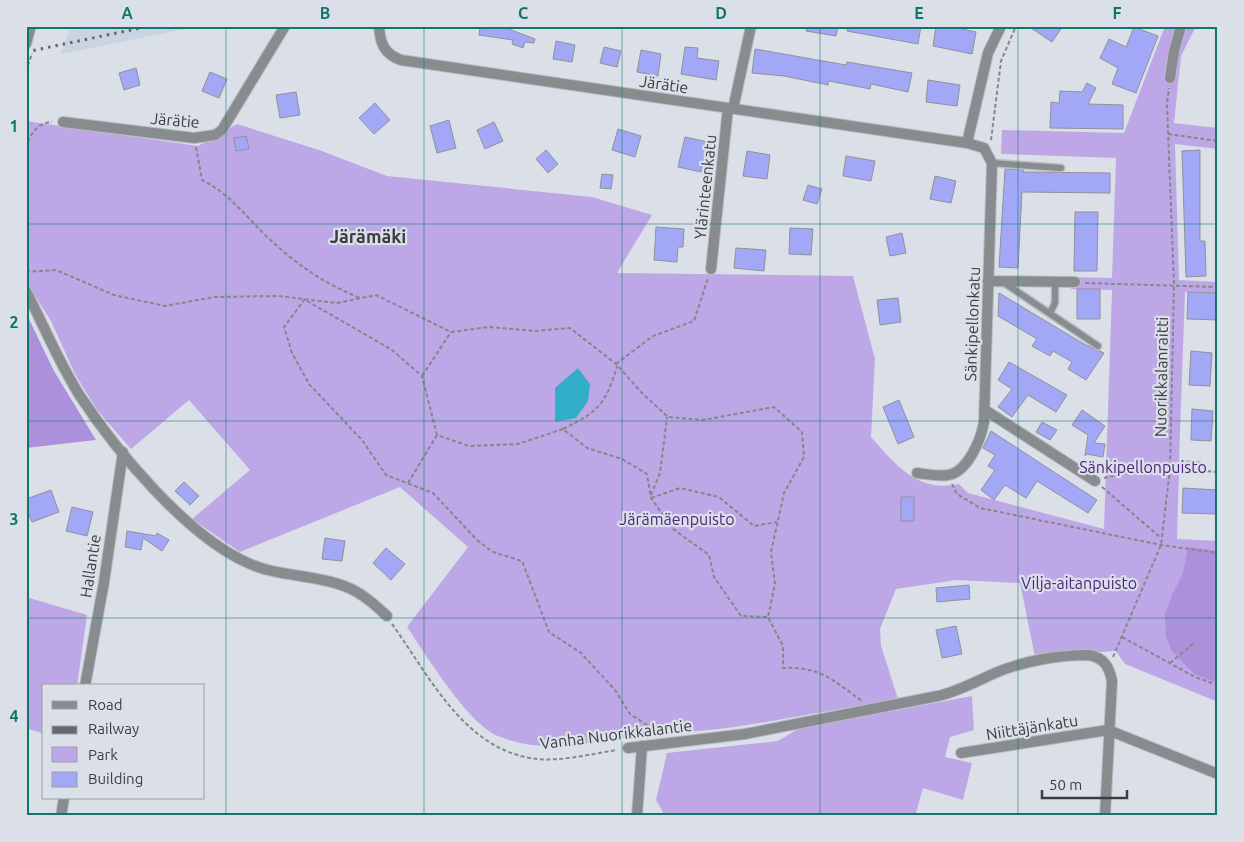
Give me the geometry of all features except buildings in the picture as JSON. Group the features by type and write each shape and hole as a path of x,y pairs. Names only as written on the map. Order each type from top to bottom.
{"street":[{"path":"26,44 31,26"},
{"name":"Järätie","path":"63,122 194,138 215,135 222,130 285,26"},
{"name":"Järätie","path":"379,26 380,40 384,49 392,56 402,60 967,143"},
{"name":"Ylärinteenkatu","path":"711,269 731,109 751,26"},
{"path":"991,159 984,148 967,143 988,53 1001,26"},
{"path":"1170,78 1181,26"},
{"name":"Sänkipellonkatu","path":"947,475 956,473 963,466 977,444 984,422 991,159"},
{"path":"988,281 1075,282"},
{"path":"26,291 75,387 91,412 156,492 214,544 230,555 250,565 272,571 342,585 370,600 387,616"},
{"path":"985,410 1095,481"},
{"name":"Hallantie","path":"85,684 104,582 123,452"},
{"path":"917,472 947,475"},
{"name":"Vanha Nuorikkalantie","path":"628,748 744,734 961,690 995,673 1023,664 1089,655 1096,656 1107,665"},
{"path":"1105,816 1112,681 1107,665"},
{"path":"1108,730 1218,774"},
{"name":"Niittäjänkatu","path":"961,753 1108,730"},
{"path":"638,816 642,746"},
{"path":"61,816 64,800"}],"lane":[{"path":"991,159 1061,168"},
{"path":"1002,281 1098,346"},
{"path":"1050,314 1055,303 1055,282"}],"path":[{"path":"991,159 1001,62 1016,26"},
{"name":"Nuorikkalanraitti","path":"1107,665 1122,637 1161,545 1170,469 1174,285 1167,104 1170,78"},
{"path":"26,148 30,135 39,126 49,122 63,122"},
{"path":"1168,134 1218,141"},
{"path":"194,138 202,180 214,185 293,260 328,285 360,298"},
{"path":"437,435 469,446 518,444 563,429 588,417 609,393 617,364 652,336 694,321 711,269"},
{"path":"26,272 56,270 114,295 166,306 214,297 278,296 337,303 376,295 451,332 489,327 535,331 570,328 617,364 642,393 668,417 703,420 774,407 802,432 804,457 784,493 771,552 775,584 768,617 783,646 783,668 803,667 825,675 873,708"},
{"path":"1075,282 1218,287"},
{"path":"305,299 392,350 422,376 437,435 408,483"},
{"path":"305,299 284,327 292,353 309,384 362,440 386,475 433,493 477,540 493,552 522,561 549,632 581,653 615,690 630,714 673,742"},
{"path":"422,376 451,332"},
{"path":"651,498 660,473 664,429 668,417"},
{"path":"563,429 587,448 622,459 647,474 651,498 673,529 709,555 714,577 741,616 768,617"},
{"path":"1095,481 1122,473 1170,469 1218,472"},
{"path":"947,475 957,494 980,508 1161,545 1218,553"},
{"path":"1095,481 1162,538"},
{"path":"651,498 680,488 719,497 754,526 777,522"},
{"name":"Vanha Nuorikkalantie","path":"387,616 459,718 490,743 531,758 554,759 628,748"},
{"path":"1122,637 1196,677 1218,685"},
{"path":"1170,663 1193,644"}],"shaded area":[{"path":"89,26 200,26 61,54 69,31"},
{"path":"26,313 54,371 96,440 26,448"},
{"path":"1188,547 1218,551 1218,683 1194,674 1172,651 1166,637 1165,614 1183,573"}],"green space":[{"name":"Järämäenpuisto","path":"1165,26 1196,26 1181,56 1174,123 1218,128 1218,149 1175,144 1179,280 1218,282 1218,293 1185,292 1179,460 1201,461 1201,473 1179,473 1177,539 1218,541 1218,702 1125,664 1116,651 1035,657 1020,583 956,580 896,589 880,629 881,646 898,699 727,728 644,735 571,745 534,745 498,736 486,729 474,718 448,688 407,627 468,547 400,487 240,552 192,519 250,470 189,400 131,449 97,410 75,374 51,321 26,282 26,121 198,146 237,124 319,150 387,176 592,197 652,215 617,273 853,276 875,359 871,437 889,457 899,467 919,480 944,486 959,484 968,493 1104,529 1112,290 1071,289 1071,277 1112,278 1116,158 1001,154 1002,130 1124,133"},
{"path":"26,597 87,615 77,684 42,684 42,733 26,728"},
{"path":"972,696 974,730 950,737 945,757 972,763 963,800 923,788 915,816 665,816 656,800 667,753 778,741 816,718 878,711 887,712"}],"water":[{"path":"578,368 590,384 588,401 576,418 555,422 555,388"}],"railway":[{"path":"26,52 150,26"}],"district":[{"name":"Järämäki","path":"368,236"}],"park label":[{"name":"Sänkipellonpuisto","path":"1143,467"},
{"name":"Vilja-aitanpuisto","path":"1079,583"}]}
